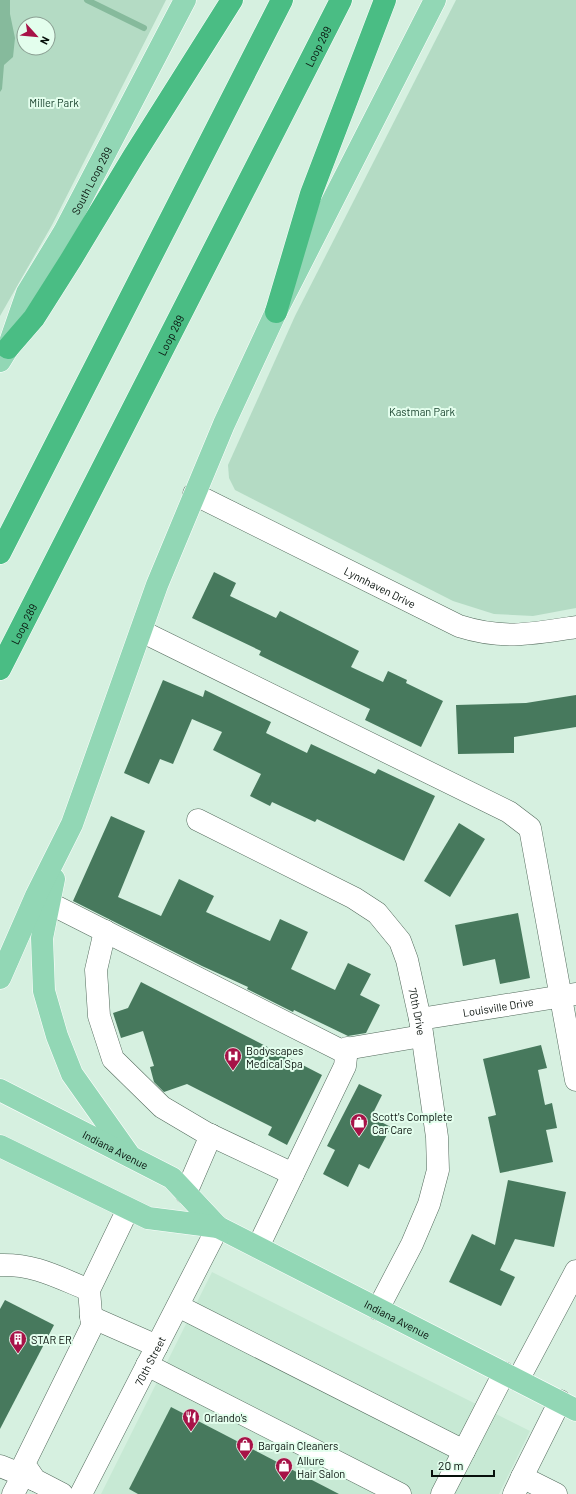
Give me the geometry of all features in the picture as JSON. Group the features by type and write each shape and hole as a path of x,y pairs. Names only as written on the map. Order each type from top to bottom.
{"highway":[{"path":"4,355 34,318 72,258 132,157 232,0"},
{"path":"0,553 282,0"},
{"name":"Loop 289","path":"0,669 341,0"},
{"path":"276,312 311,194 385,0"}],"main road":[{"name":"South Loop 289","path":"4,355 27,293 64,232 185,0"},
{"path":"132,1158 72,1074 56,1036 44,991 42,938 51,888 72,824 157,585 224,424 276,312 435,0"},
{"path":"0,978 36,896 72,824"},
{"name":"Indiana Avenue","path":"0,1090 172,1178 218,1227"},
{"name":"Indiana Avenue","path":"0,1146 36,1165 148,1218 218,1227 568,1406"},
{"path":"0,1160 36,1165"}],"street":[{"name":"Lynnhaven Drive","path":"194,494 459,626 493,634 514,636 576,627"},
{"path":"141,631 509,812 530,828 569,996 576,1080"},
{"name":"70th Drive","path":"198,820 354,898 377,913 400,941 406,960 421,1027 437,1137 438,1170 429,1204 412,1244 378,1309"},
{"name":"Louisville Drive","path":"49,903 340,1050 421,1027 569,996"},
{"path":"105,932 96,970 99,1016 113,1059 162,1107 211,1135 293,1174"},
{"path":"258,1247 345,1066 348,1048"},
{"path":"186,1193 211,1135"},
{"path":"24,1483 24,1464 92,1326 89,1290 128,1209"},
{"name":"70th Street","path":"80,1494 218,1227"},
{"path":"0,1265 20,1264 39,1269 89,1290"},
{"path":"442,1494 464,1451 576,1271"},
{"path":"178,1306 464,1451"},
{"path":"91,1317 152,1356 400,1494"},
{"path":"556,1494 518,1486 568,1406"},
{"path":"0,1466 24,1483 62,1494"}],"shaded area":[{"path":"0,0 10,0 10,14 15,38 13,57 4,65 2,89 0,92"},
{"path":"212,1272 530,1431 499,1494 101,1494"}],"green space":[{"name":"Miller Park","path":"0,0 166,0 52,225 0,316"},
{"name":"Kastman Park","path":"456,0 576,0 576,608 533,616 494,614 453,601 235,490 229,478 228,465 295,316"}],"building":[{"path":"214,572 236,583 230,596 276,618 280,611 359,651 351,667 383,682 388,671 407,680 406,683 443,701 421,747 365,720 370,709 259,655 261,651 192,618"},
{"path":"163,680 203,697 205,690 271,722 266,733 307,753 311,744 375,774 378,769 435,796 404,861 317,819 315,822 272,802 270,806 250,796 261,774 213,750 222,732 192,719 173,764 160,759 149,784 124,773"},
{"path":"576,695 576,727 514,737 514,753 458,754 456,705 526,703"},
{"path":"111,816 145,831 118,897 161,916 179,879 214,896 206,912 270,941 280,919 308,932 291,969 335,990 348,963 371,974 360,995 380,1005 366,1033 348,1036 294,1010 293,1012 247,989 248,987 202,966 73,901"},
{"path":"459,823 485,839 450,897 424,881"},
{"path":"518,913 530,978 500,984 495,959 463,966 455,925"},
{"name":"Bodyscapes Medical Spa","path":"141,982 322,1075 287,1145 268,1135 272,1127 187,1084 164,1092 154,1082 150,1067 154,1066 143,1031 121,1038 113,1013 128,1008"},
{"path":"541,1045 547,1068 538,1070 545,1105 552,1103 557,1128 546,1130 553,1162 500,1173 488,1117 496,1115 483,1059"},
{"name":"Scott's Complete Car Care","path":"359,1084 382,1095 371,1117 391,1127 369,1169 359,1164 348,1187 323,1174 335,1150 327,1146"},
{"path":"508,1180 566,1192 554,1247 515,1239 500,1270 515,1277 501,1306 449,1282 472,1234 495,1245"},
{"name":"STAR ER","path":"5,1300 54,1325 0,1429 0,1309"},
{"path":"171,1407 339,1494 138,1494 129,1489"}],"waterway":[{"path":"87,0 144,28"}],"place":[{"name":"Bodyscapes Medical Spa","path":"233,1071"},
{"name":"Scott's Complete Car Care","path":"359,1137"},
{"name":"STAR ER","path":"18,1354"},
{"name":"Orlando's","path":"191,1432"},
{"name":"Bargain Cleaners","path":"245,1460"},
{"name":"Allure Hair Salon","path":"284,1481"}]}
